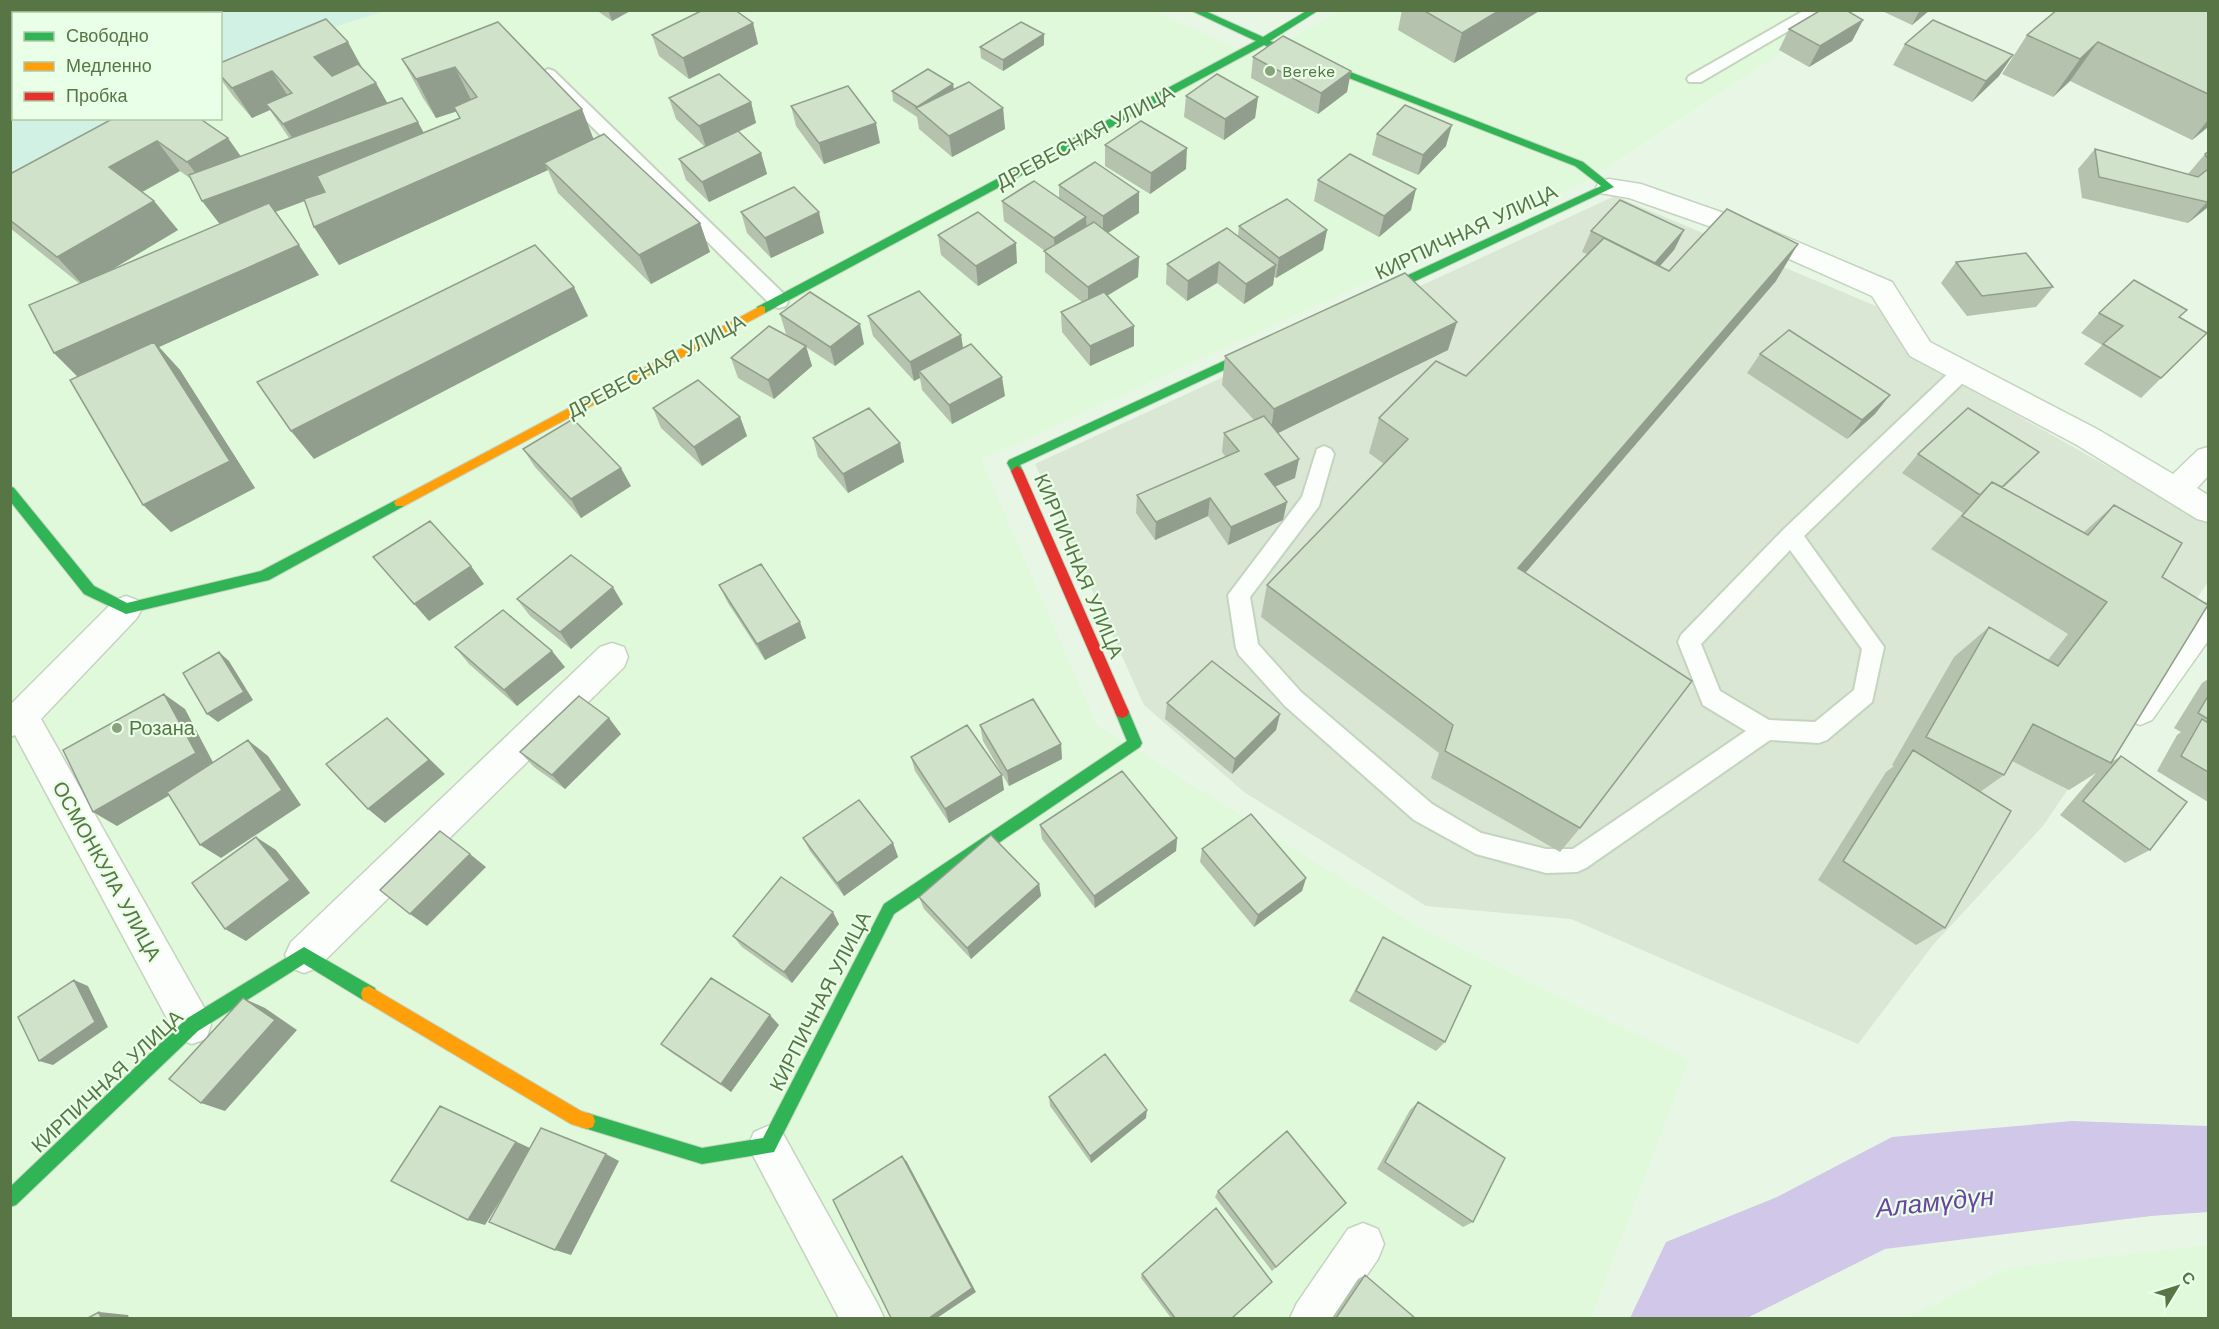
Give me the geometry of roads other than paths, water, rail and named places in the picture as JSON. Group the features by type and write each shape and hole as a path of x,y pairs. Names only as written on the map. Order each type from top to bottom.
{"street":[{"path":"1194,10 1263,41 1579,164 1610,187 1632,190 1749,231 1882,289 1920,349 2086,436 2208,510"},
{"name":"ДРЕВЕСНАЯ УЛИЦА","path":"126,609 264,576 1263,41 1315,10"},
{"name":"КИРПИЧНАЯ УЛИЦА","path":"1360,302 1610,187"},
{"name":"КИРПИЧНАЯ УЛИЦА","path":"768,1146 889,909 1135,743 1013,463 1273,342"},
{"path":"2176,490 2208,458"},
{"path":"10,491 89,591 126,609 16,719"},
{"path":"2122,733 2208,616"},
{"path":"612,657 304,955 577,1118 702,1156 768,1146 862,1318"},
{"name":"ОСМОНКУЛА УЛИЦА","path":"16,719 192,1025"},
{"name":"КИРПИЧНАЯ УЛИЦА","path":"10,1199 192,1025 304,955"},
{"path":"1312,1318 1363,1244"}],"lane":[{"path":"1695,79 1817,10"},
{"path":"548,74 779,301"},
{"path":"1791,535 1873,647 1864,695 1819,733 1766,730 1711,698 1689,642 1791,535 1849,477 1962,372"},
{"path":"1324,454 1312,500 1263,567 1239,595 1247,648 1293,699 1423,812 1476,843 1546,861 1577,860 1766,730"}],"water":[{"name":"Аламүдүн","path":"2072,1121 2208,1126 2208,1212 2151,1216 1885,1249 1747,1318 1630,1318 1666,1242 1777,1197 1892,1137"}],"place":[{"name":"Bereke","path":"1270,71"},
{"name":"Розана","path":"117,728"}]}
